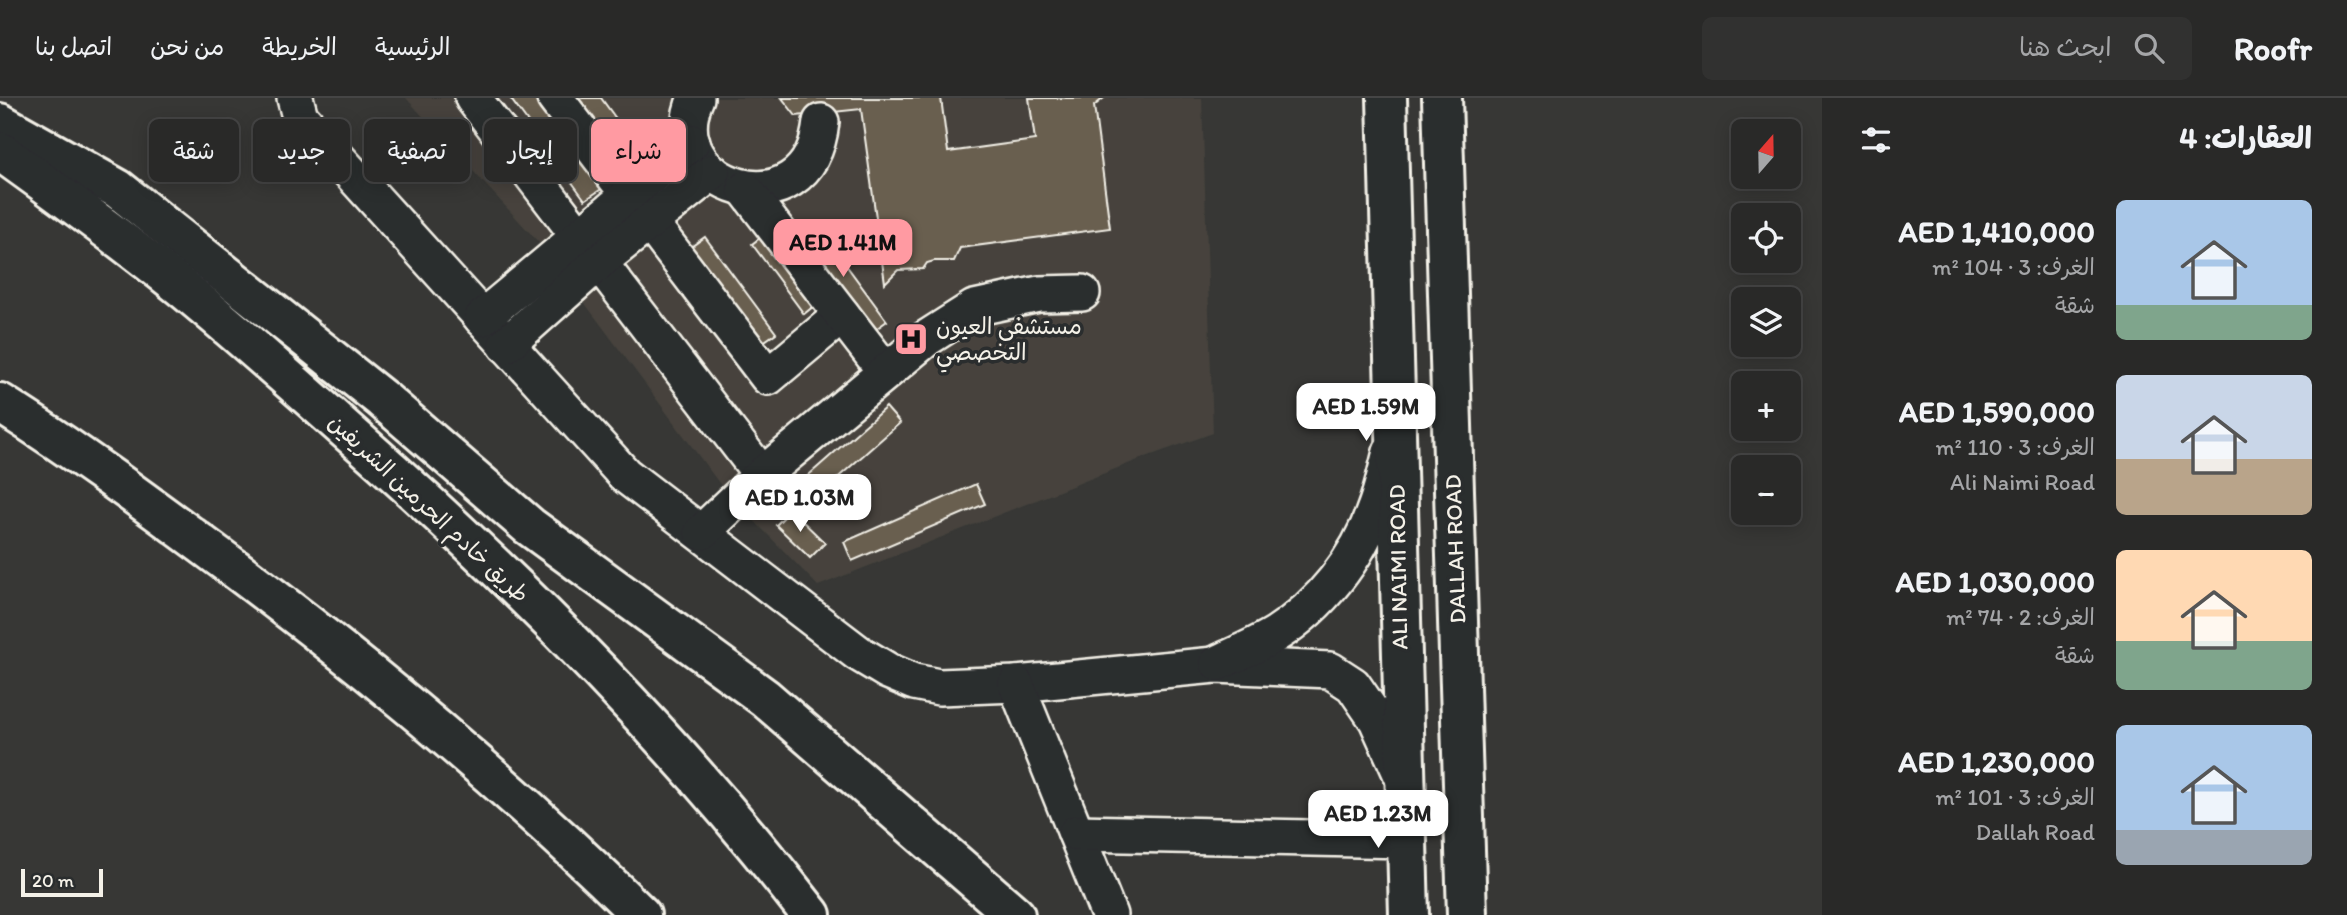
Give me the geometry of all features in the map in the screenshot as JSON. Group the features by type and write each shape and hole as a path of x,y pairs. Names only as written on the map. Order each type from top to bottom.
{"main road":[{"name":"ALI NAIMI ROAD","path":"1387,98 1402,724 1406,785"},
{"name":"DALLAH ROAD","path":"1442,98 1467,915"},
{"path":"0,123 118,189 382,398 528,526 765,698 1015,915"},
{"name":"طريق خادم الحرمين الشريفين","path":"0,151 103,226 197,300 312,398 466,538 631,702 763,853 811,915"},
{"path":"0,403 68,446 345,651 493,776 641,915"},
{"path":"0,431 57,464 345,651"},
{"path":"1406,785 1409,915"}],"lane":[{"path":"295,98 300,117 625,475 858,653 888,671 914,682 939,687 1016,684 1215,665 1330,670 1353,685 1377,720 1406,785"},
{"path":"473,98 762,475"},
{"path":"555,98 768,377 842,316"},
{"path":"639,208 689,114"},
{"path":"689,114 704,165 719,179 745,189 758,190 779,186 797,176 811,161 819,142 821,122"},
{"path":"482,318 589,249 639,208 712,173"},
{"path":"745,189 886,372"},
{"path":"506,345 589,249"},
{"path":"702,532 762,475 927,338 974,308 1039,294 1082,293"},
{"path":"1215,665 1276,634 1308,610 1337,579 1359,544 1375,510 1395,434"},
{"path":"1016,684 1109,915"},
{"path":"1076,833 1407,840"}],"shaded area":[{"name":"مستشفى العيون التخصصي","path":"406,98 1202,98 1213,433 818,586 725,491 542,246 470,168 470,119 425,119"}],"building":[{"path":"510,98 536,98 552,119 525,119"},
{"path":"574,98 601,98 616,119 591,121"},
{"path":"782,98 941,98 948,152 1035,140 1029,98 1104,98 1094,106 1110,228 960,248 954,261 934,261 927,263 923,269 898,270 885,283 861,109 796,116"},
{"path":"577,153 591,172 591,182 599,182 603,188 585,200 572,182 577,182"},
{"path":"816,224 887,321 870,333 799,237"},
{"path":"769,231 820,301 804,314 752,244"},
{"path":"705,237 776,333 759,345 688,249"},
{"path":"886,407 900,423 808,504 794,488"},
{"path":"976,484 985,504 852,561 844,542"},
{"path":"791,510 825,543 810,558 776,525"}],"place":[{"name":"مستشفى العيون التخصصي","path":"911,339"}]}
